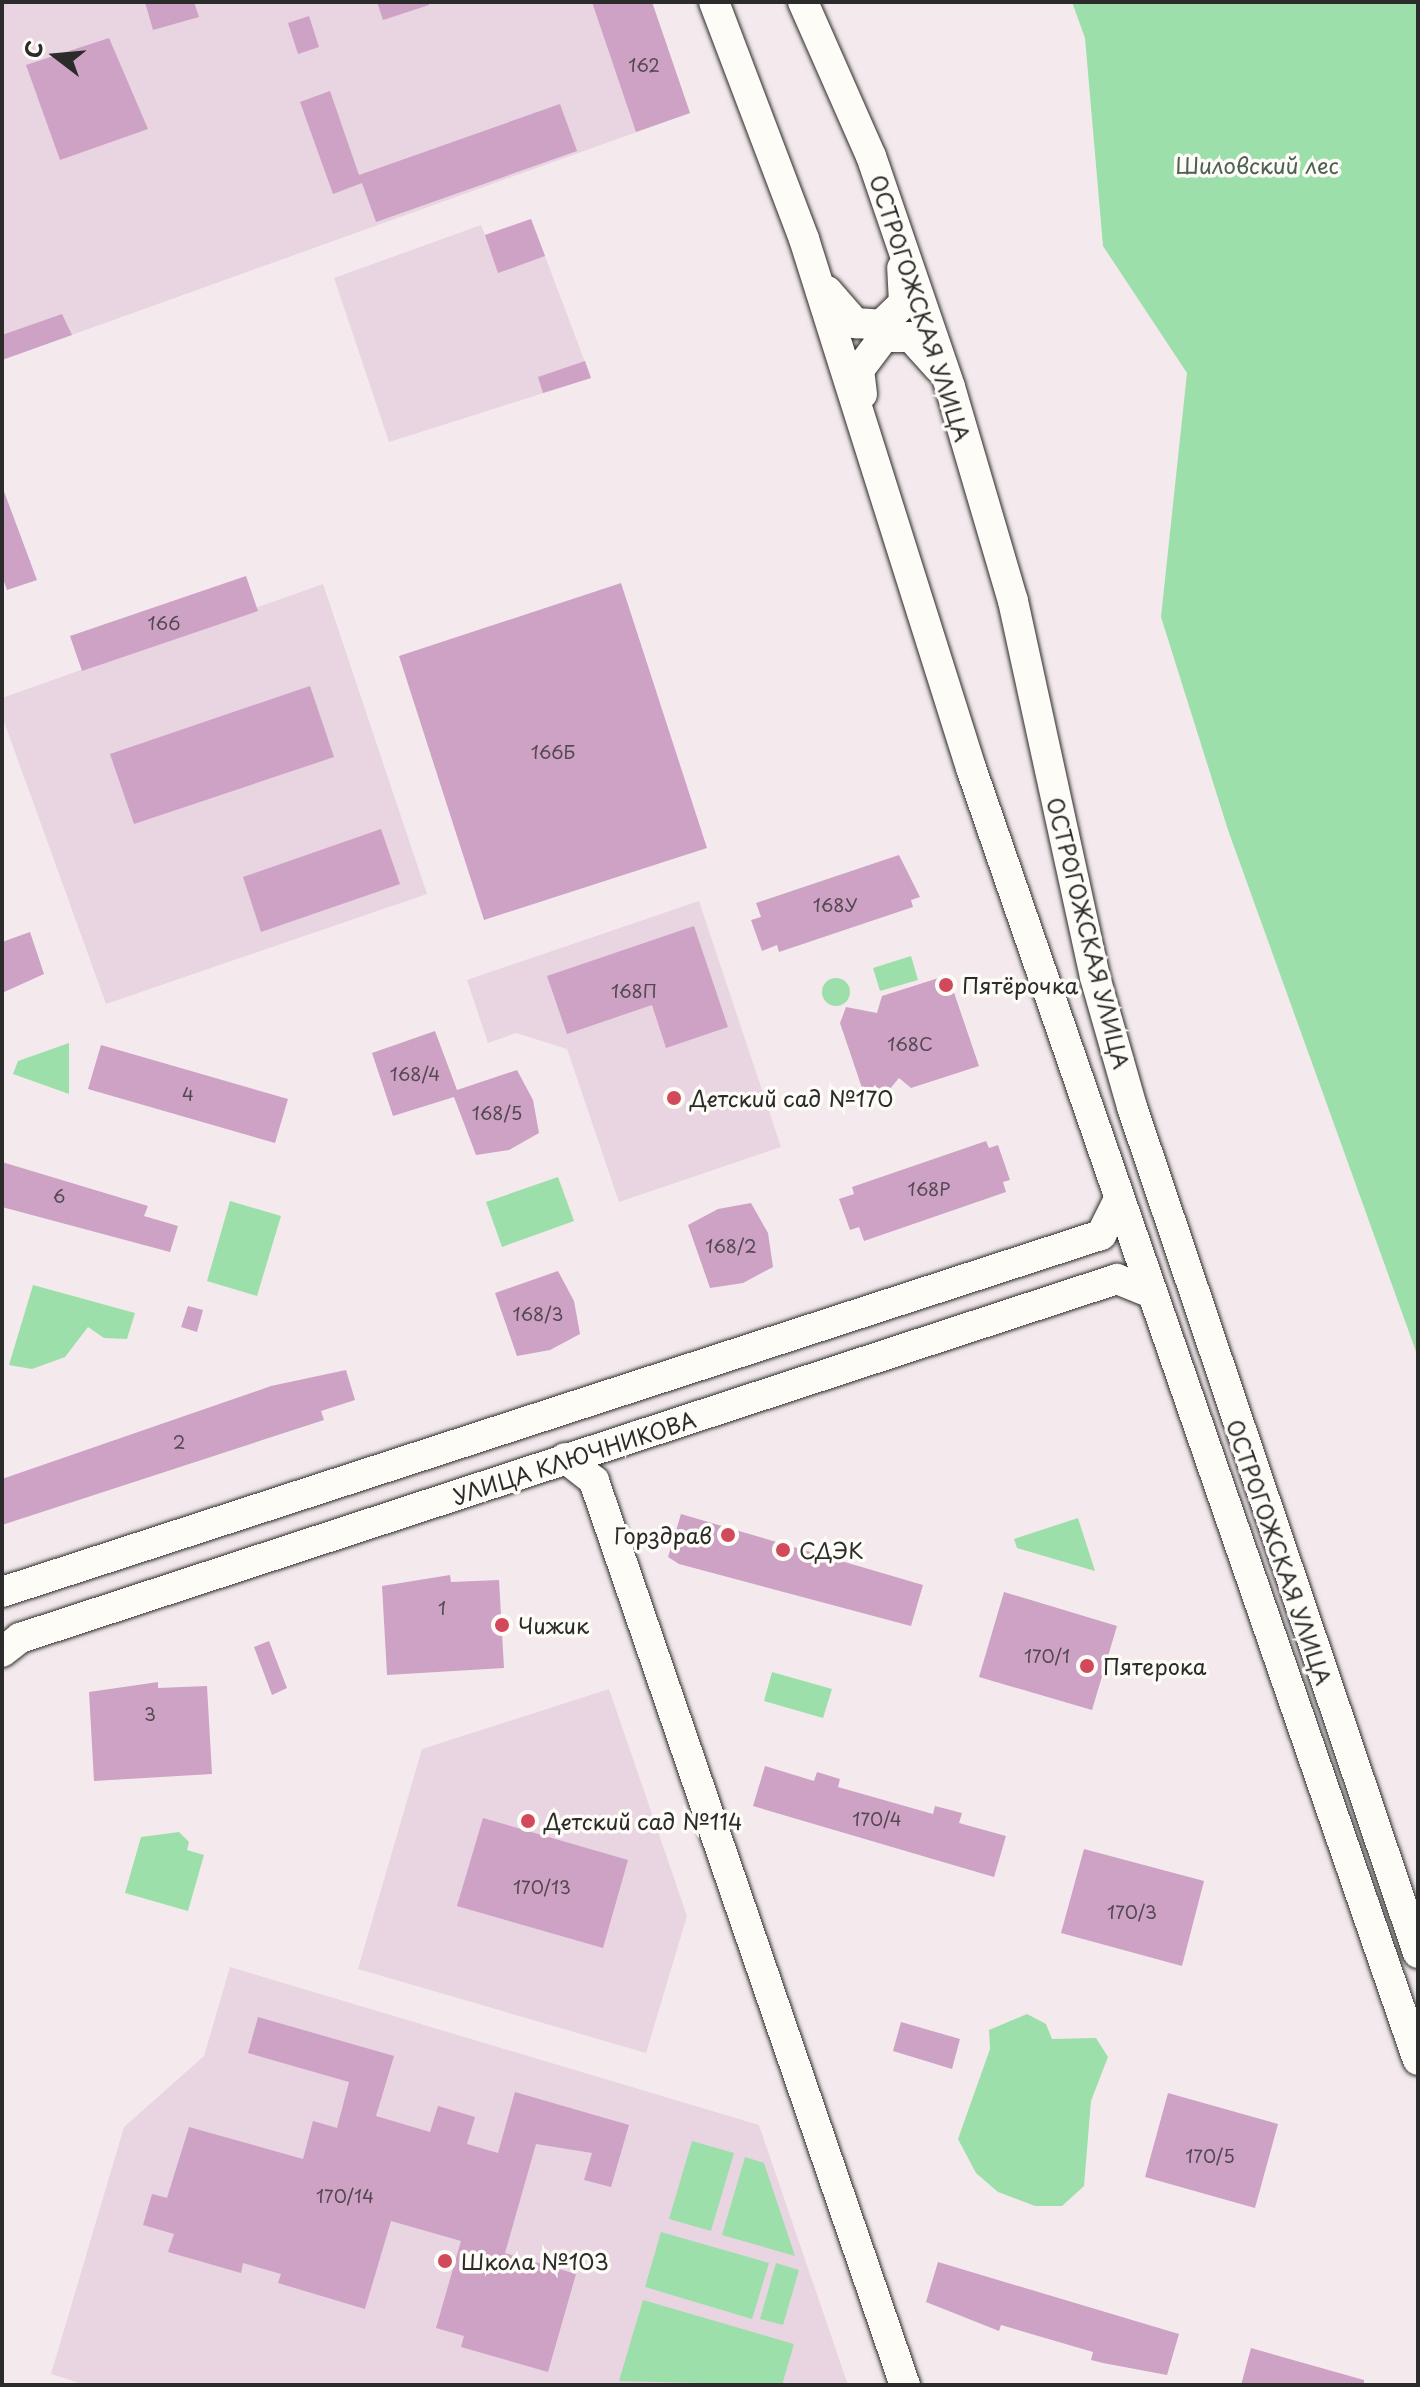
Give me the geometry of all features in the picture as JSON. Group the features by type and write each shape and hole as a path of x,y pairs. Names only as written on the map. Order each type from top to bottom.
{"street":[{"path":"714,2 812,265 867,424"},
{"name":"ОСТРОГОЖСКАЯ УЛИЦА","path":"803,2 900,236 950,387 1013,601 1095,977 1132,1107 1418,1953"},
{"path":"812,265 855,323 881,325 904,303 900,236"},
{"path":"950,387 928,348 911,337 884,337 859,370 867,424 895,542 1149,1292 1418,2060"},
{"name":"УЛИЦА КЛЮЧНИКОВА","path":"2,1592 1093,1238 1119,1199"},
{"name":"УЛИЦА КЛЮЧНИКОВА","path":"2,1652 20,1638 1117,1279 1149,1292"},
{"path":"594,1481 607,1445"},
{"path":"565,1458 594,1481 905,2385"}],"shaded area":[{"path":"2,2 652,2 690,113 2,360"},
{"path":"531,219 591,378 389,442 334,278 481,225 485,235"},
{"path":"323,584 427,894 106,1004 2,716 2,698"},
{"name":"Детский сад №170","path":"699,901 781,1147 619,1202 567,1049 516,1033 488,1043 467,980"},
{"name":"Детский сад №114","path":"609,1689 687,1916 646,2053 358,1969 422,1749"},
{"name":"Школа №103","path":"230,1967 759,2125 848,2385 86,2385 51,2374 124,2127 204,2056"}],"green space":[{"name":"Шиловский лес","path":"1072,2 1418,2 1418,1357 1228,830 1161,617 1187,373 1103,246 1085,38"},
{"path":"911,956 918,980 880,991 873,968"},
{"path":"836,978 846,982 850,992 846,1002 836,1006 826,1002 822,992 826,982"},
{"path":"69,1043 69,1094 13,1074 18,1061"},
{"path":"558,1177 574,1221 502,1247 486,1202"},
{"path":"230,1201 281,1216 257,1296 207,1281"},
{"path":"33,1285 135,1313 127,1339 104,1338 88,1327 65,1357 32,1369 9,1365"},
{"path":"1078,1518 1095,1571 1017,1548 1014,1539"},
{"path":"772,1672 832,1689 823,1718 764,1701"},
{"path":"179,1832 189,1842 187,1850 204,1855 188,1911 125,1893 141,1837"},
{"path":"1027,2014 1046,2024 1052,2039 1096,2038 1108,2057 1091,2101 1084,2186 1062,2206 1035,2206 998,2192 976,2173 958,2139 990,2049 989,2030"},
{"path":"692,2141 734,2153 711,2231 669,2219"},
{"path":"745,2157 764,2163 795,2256 722,2235"},
{"path":"661,2232 769,2263 752,2319 645,2287"},
{"path":"776,2263 799,2270 783,2325 760,2319"},
{"path":"643,2300 794,2344 782,2385 619,2381"}],"building":[{"path":"145,2 194,2 199,17 153,30"},
{"path":"377,2 429,2 429,5 383,20"},
{"path":"592,2 652,2 690,113 636,132"},
{"path":"309,16 319,47 298,54 288,23"},
{"path":"109,38 148,129 60,160 26,65"},
{"path":"330,91 359,175 560,104 577,151 376,222 362,183 333,194 300,102"},
{"path":"531,219 545,256 498,273 485,235"},
{"path":"62,314 72,335 2,360 2,335"},
{"path":"585,361 591,378 543,393 538,377"},
{"path":"2,486 37,580 7,590 2,576"},
{"path":"246,576 258,611 82,671 70,636"},
{"path":"621,583 707,848 484,920 399,656"},
{"path":"310,686 334,757 134,824 110,754"},
{"path":"381,829 400,884 261,932 243,877"},
{"path":"899,855 920,897 911,900 913,907 779,952 777,945 762,951 751,920 761,917 756,903"},
{"path":"694,926 728,1027 666,1048 652,1005 567,1034 547,976"},
{"path":"30,932 44,974 2,993 2,942"},
{"path":"948,975 979,1066 911,1088 899,1078 879,1102 863,1091 840,1023 846,1007 877,1013 882,996"},
{"path":"435,1031 457,1090 517,1070 533,1100 539,1133 509,1150 476,1155 454,1097 393,1116 372,1053"},
{"path":"101,1045 288,1099 275,1143 88,1089"},
{"path":"986,1141 989,1148 998,1145 1010,1180 1003,1182 1006,1192 864,1241 859,1227 850,1230 839,1199 854,1194 852,1187"},
{"path":"2,1162 148,1206 144,1216 178,1226 170,1252 2,1207"},
{"path":"751,1203 768,1233 773,1267 743,1283 710,1288 688,1225 718,1209"},
{"path":"558,1271 574,1301 580,1334 550,1350 517,1356 495,1293"},
{"path":"188,1306 203,1310 197,1332 181,1327"},
{"path":"346,1370 355,1400 321,1411 324,1420 2,1525 2,1479 271,1386"},
{"path":"681,1514 923,1585 911,1626 679,1564 668,1557"},
{"path":"450,1575 451,1582 499,1580 504,1668 387,1675 382,1586"},
{"path":"1004,1592 1117,1626 1092,1710 979,1677"},
{"path":"269,1641 287,1688 272,1695 254,1647"},
{"path":"158,1682 158,1688 207,1686 212,1774 94,1781 89,1692"},
{"path":"765,1766 814,1781 817,1772 840,1779 838,1787 933,1814 935,1806 962,1813 959,1823 1006,1836 994,1877 753,1806"},
{"path":"483,1818 628,1860 603,1948 457,1906"},
{"path":"1084,1849 1204,1881 1182,1966 1061,1933"},
{"path":"258,2017 394,2056 376,2116 430,2132 438,2106 475,2117 467,2144 498,2153 515,2092 629,2125 611,2187 584,2180 592,2153 536,2144 505,2253 576,2274 548,2372 461,2347 464,2336 436,2328 461,2241 391,2221 365,2309 278,2283 281,2274 243,2263 241,2273 168,2252 174,2234 143,2225 152,2194 167,2198 189,2127 303,2159 313,2121 337,2128 349,2082 248,2053"},
{"path":"901,2022 960,2039 952,2069 893,2051"},
{"path":"1168,2093 1278,2124 1255,2208 1145,2177"},
{"path":"938,2262 1179,2334 1167,2375 1091,2360 1093,2352 1001,2325 999,2331 926,2302"},
{"path":"1251,2348 1364,2380 1364,2385 1241,2385"}],"place":[{"name":"Пятёрочка","path":"946,985"},
{"name":"Детский сад №170","path":"674,1098"},
{"name":"Горздрав","path":"728,1535"},
{"name":"СДЭК","path":"783,1550"},
{"name":"Чижик","path":"502,1625"},
{"name":"Пятерока","path":"1087,1666"},
{"name":"Детский сад №114","path":"528,1821"},
{"name":"Школа №103","path":"445,2261"}]}
